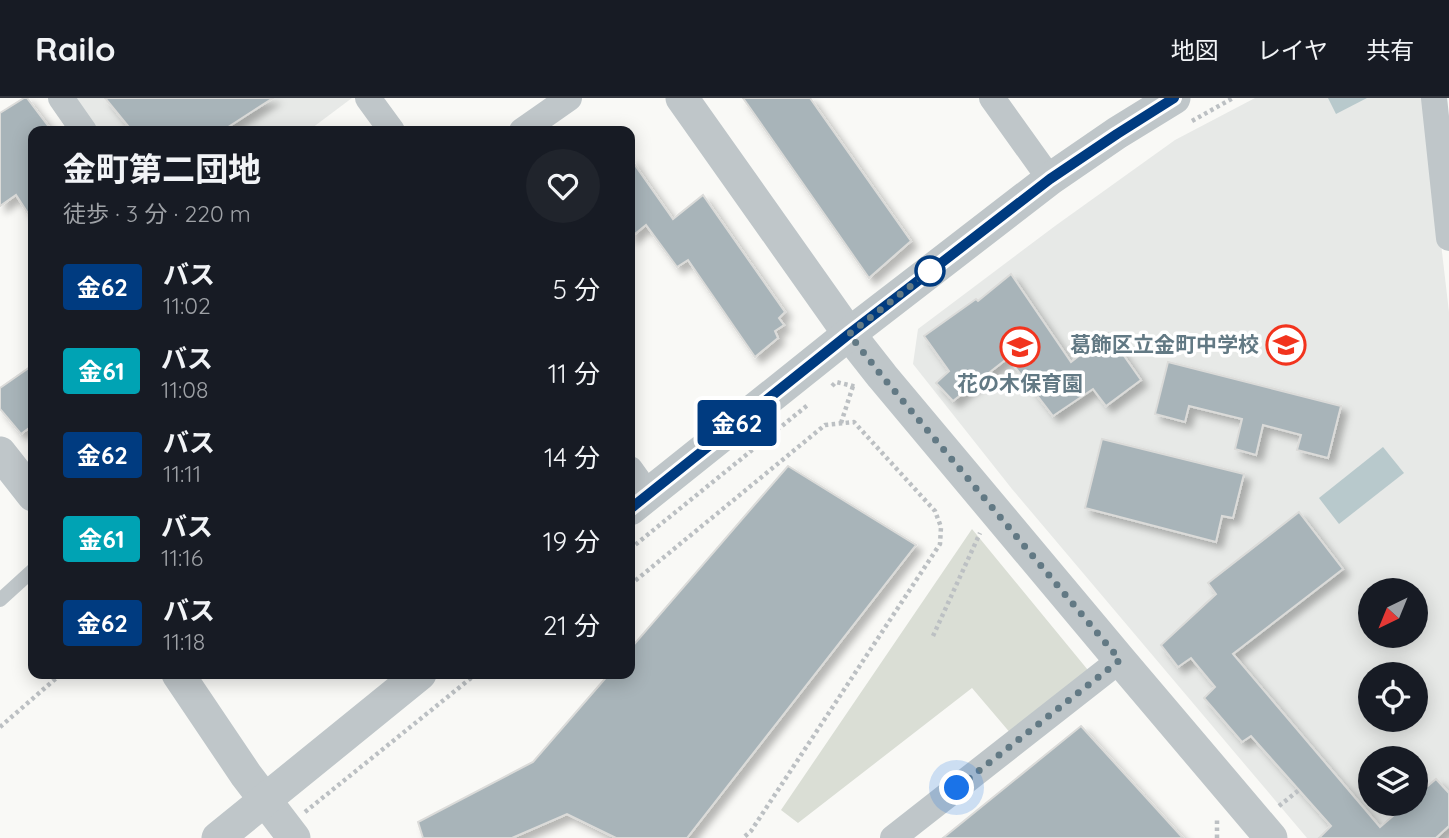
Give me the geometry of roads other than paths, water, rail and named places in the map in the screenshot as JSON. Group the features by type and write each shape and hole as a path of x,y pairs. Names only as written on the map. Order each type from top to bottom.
{"street":[{"path":"61,98 81,126"},
{"path":"368,98 388,126"},
{"path":"529,126 569,98"},
{"path":"682,98 849,334 882,376 1120,660 1273,823"},
{"path":"992,98 1050,179"},
{"path":"636,491 849,334 1050,179 1174,98"},
{"path":"1434,98 1449,238"},
{"path":"893,838 1120,660"},
{"path":"181,679 264,800 297,827"},
{"path":"218,838 414,679"}],"lane":[{"path":"0,600 28,575"}],"place":[{"name":"葛飾区立金町中学校","path":"1286,345"},
{"name":"花の木保育園","path":"1020,347"}]}
